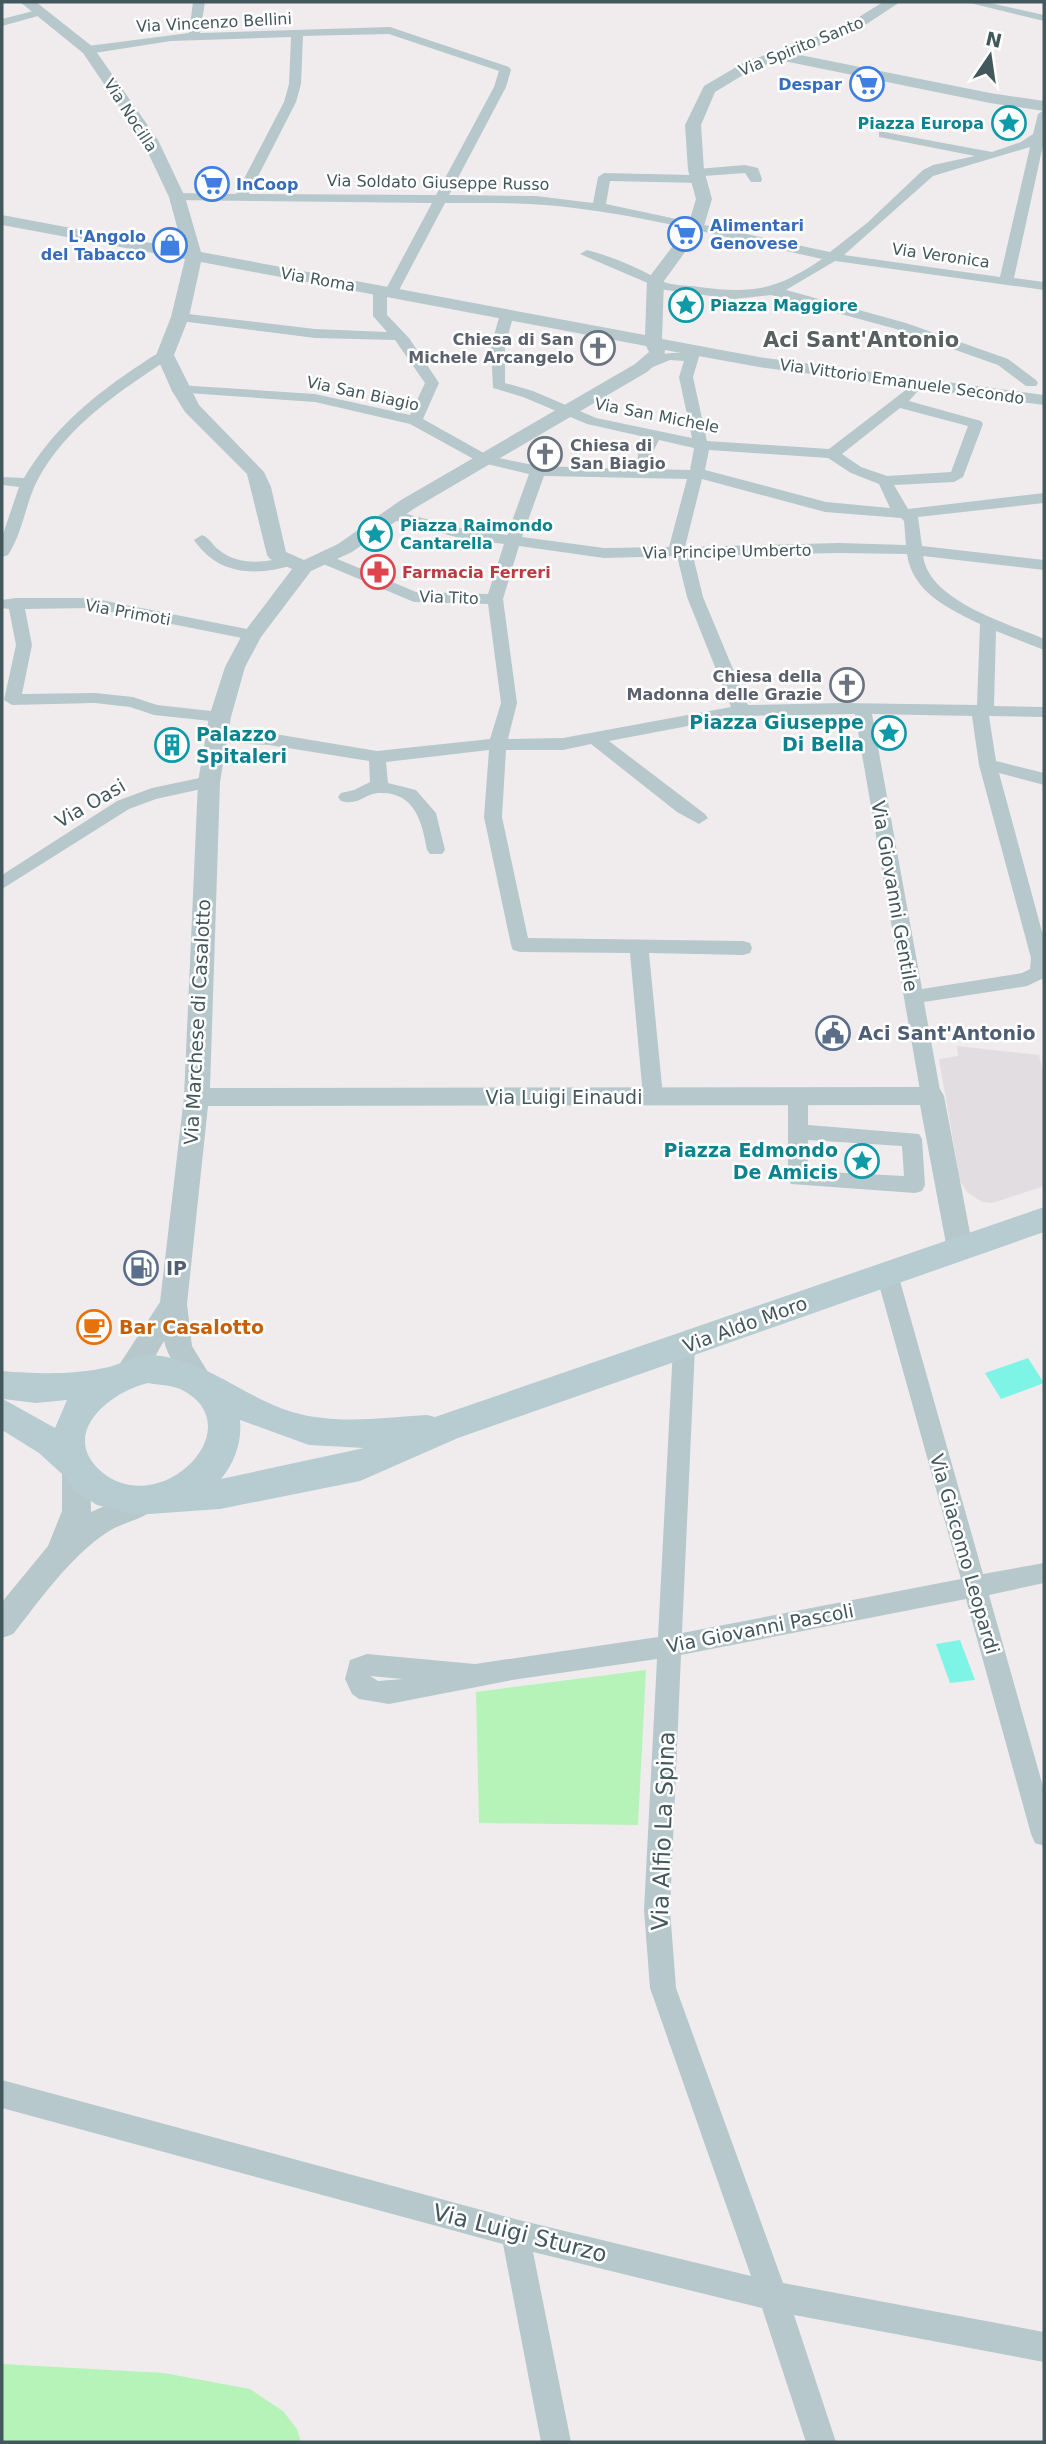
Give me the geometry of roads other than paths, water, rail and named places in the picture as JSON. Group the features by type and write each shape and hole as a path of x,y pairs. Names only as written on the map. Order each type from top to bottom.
{"main road":[{"name":"Via Aldo Moro","path":"446,1428 1044,1219"},
{"path":"2,1385 36,1390 167,1370 185,1374 248,1410 286,1425 344,1434 446,1428"},
{"path":"76,1466 70,1449 70,1433 75,1418 96,1391 119,1377"},
{"path":"152,1499 192,1484 217,1458 225,1427 219,1405 203,1384"},
{"path":"2,1413 51,1443 92,1485 113,1496 152,1499 220,1494 360,1466 446,1428"}],"street":[{"name":"Via Nocilla","path":"27,2 88,50 150,140 177,197 194,257"},
{"path":"194,36 199,2"},
{"name":"Via Spirito Santo","path":"656,282 684,247 696,226 704,199 698,176 693,125 709,89 726,76 848,30 893,2"},
{"path":"972,2 1044,18"},
{"path":"2,23 41,12"},
{"name":"Via Vincenzo Bellini","path":"88,50 149,39 194,36 390,30 494,64 505,70 500,88 441,199"},
{"path":"242,197 253,169 290,102 295,85 297,33"},
{"path":"779,55 990,98 1044,106"},
{"path":"1006,282 1044,114"},
{"path":"883,134 993,156"},
{"path":"772,291 834,257 928,173 937,168 993,156 1026,145 1039,136"},
{"path":"599,205 604,177 698,176 745,169 753,171 756,179"},
{"path":"1026,186 1044,188"},
{"name":"Via Soldato Giuseppe Russo","path":"177,197 536,200 599,205 696,226"},
{"path":"415,421 432,383 380,316 385,291 441,199"},
{"name":"Via Roma","path":"2,220 508,314 646,351 691,357"},
{"name":"Via Veronica","path":"696,226 834,257 1044,286"},
{"path":"587,254 612,261 656,282 742,294 772,291 901,326 1003,362 1031,383"},
{"path":"2,552 13,532 28,483 65,430 95,403 165,355 180,317 194,257"},
{"path":"202,540 215,557 254,569 308,562 345,548 402,514 484,459 568,412 646,351 656,282"},
{"name":"Via San Michele","path":"508,314 498,346 498,385 528,394 592,421 701,445 832,454 856,470 885,481"},
{"path":"180,317 303,333 350,337 398,336"},
{"path":"646,351 691,357 686,377 702,452 698,475 686,508 680,552 695,597 721,654 741,711"},
{"path":"165,355 178,389 204,424 256,473 261,484 273,547 277,555 308,562"},
{"name":"Via Vittorio Emanuele Secondo","path":"691,357 759,362 1044,400"},
{"path":"832,454 912,392 918,383"},
{"name":"Via San Biagio","path":"178,389 202,388 316,398 415,421 484,459 538,471 698,475 733,480 825,507 902,514 1044,498"},
{"path":"898,403 976,424 958,474 954,477 885,481 902,514 912,519 918,571 930,587 953,603 1044,645"},
{"path":"644,473 645,454 654,434"},
{"path":"538,471 522,510 495,599 509,703 498,743 493,817 520,945 743,948"},
{"path":"2,481 28,483"},
{"name":"Via Principe Umberto","path":"402,514 463,534 514,543 604,553 839,548 916,550 1044,565"},
{"name":"Via Tito","path":"308,562 364,578 414,597 495,599"},
{"name":"Via Marchese di Casalotto","path":"173,1304 197,1097 209,782 218,728 235,667 252,635 308,562"},
{"path":"9,604 24,645 12,700 95,698 133,702 218,728 377,757 498,743 563,744 741,711 863,709 1044,712"},
{"name":"Via Primoti","path":"9,604 91,604 252,635"},
{"path":"912,997 1027,979 1039,972 1040,958 988,765 983,711 988,621"},
{"name":"Via Giovanni Gentile","path":"863,709 912,997 960,1248"},
{"path":"595,738 681,809 699,818"},
{"path":"377,757 379,785 384,789 410,794 430,817 436,850"},
{"path":"988,765 1044,779"},
{"name":"Via Oasi","path":"2,883 123,805 152,794 209,782"},
{"path":"347,797 357,796 379,785"},
{"path":"639,946 653,1096"},
{"name":"Via Luigi Einaudi","path":"197,1097 931,1096"},
{"path":"798,1097 798,1132 799,1178 915,1185 912,1139 798,1132"},
{"name":"Via Giacomo Leopardi","path":"887,1274 1044,1834"},
{"path":"119,1377 173,1304"},
{"path":"173,1304 179,1348 203,1384"},
{"name":"Via Alfio La Spina","path":"684,1347 657,1910 663,1988 773,2296 821,2442"},
{"path":"60,1554 77,1511 76,1466"},
{"path":"2,1624 60,1554 97,1522 152,1499"},
{"name":"Via Giovanni Pascoli","path":"473,1674 671,1646 1044,1573"},
{"name":"Via Luigi Sturzo","path":"2,2094 515,2233 773,2296 1044,2347"},
{"path":"515,2233 556,2442"}],"place":[{"name":"Despar","path":"867,84"},
{"name":"Piazza Europa","path":"1009,123"},
{"name":"InCoop","path":"212,184"},
{"name":"Alimentari Genovese","path":"685,234"},
{"name":"L'Angolo del Tabacco","path":"170,245"},
{"name":"Piazza Maggiore","path":"686,305"},
{"name":"Chiesa di San Michele Arcangelo","path":"598,348"},
{"name":"Chiesa di San Biagio","path":"545,454"},
{"name":"Piazza Raimondo Cantarella","path":"375,534"},
{"name":"Farmacia Ferreri","path":"378,572"},
{"name":"Chiesa della Madonna delle Grazie","path":"847,685"},
{"name":"Piazza Giuseppe Di Bella","path":"889,733"},
{"name":"Palazzo Spitaleri","path":"172,745"},
{"name":"Aci Sant'Antonio","path":"833,1033"},
{"name":"Piazza Edmondo De Amicis","path":"862,1161"},
{"name":"IP","path":"141,1268"},
{"name":"Bar Casalotto","path":"94,1327"}],"district":[{"name":"Aci Sant'Antonio","path":"861,340"}]}
